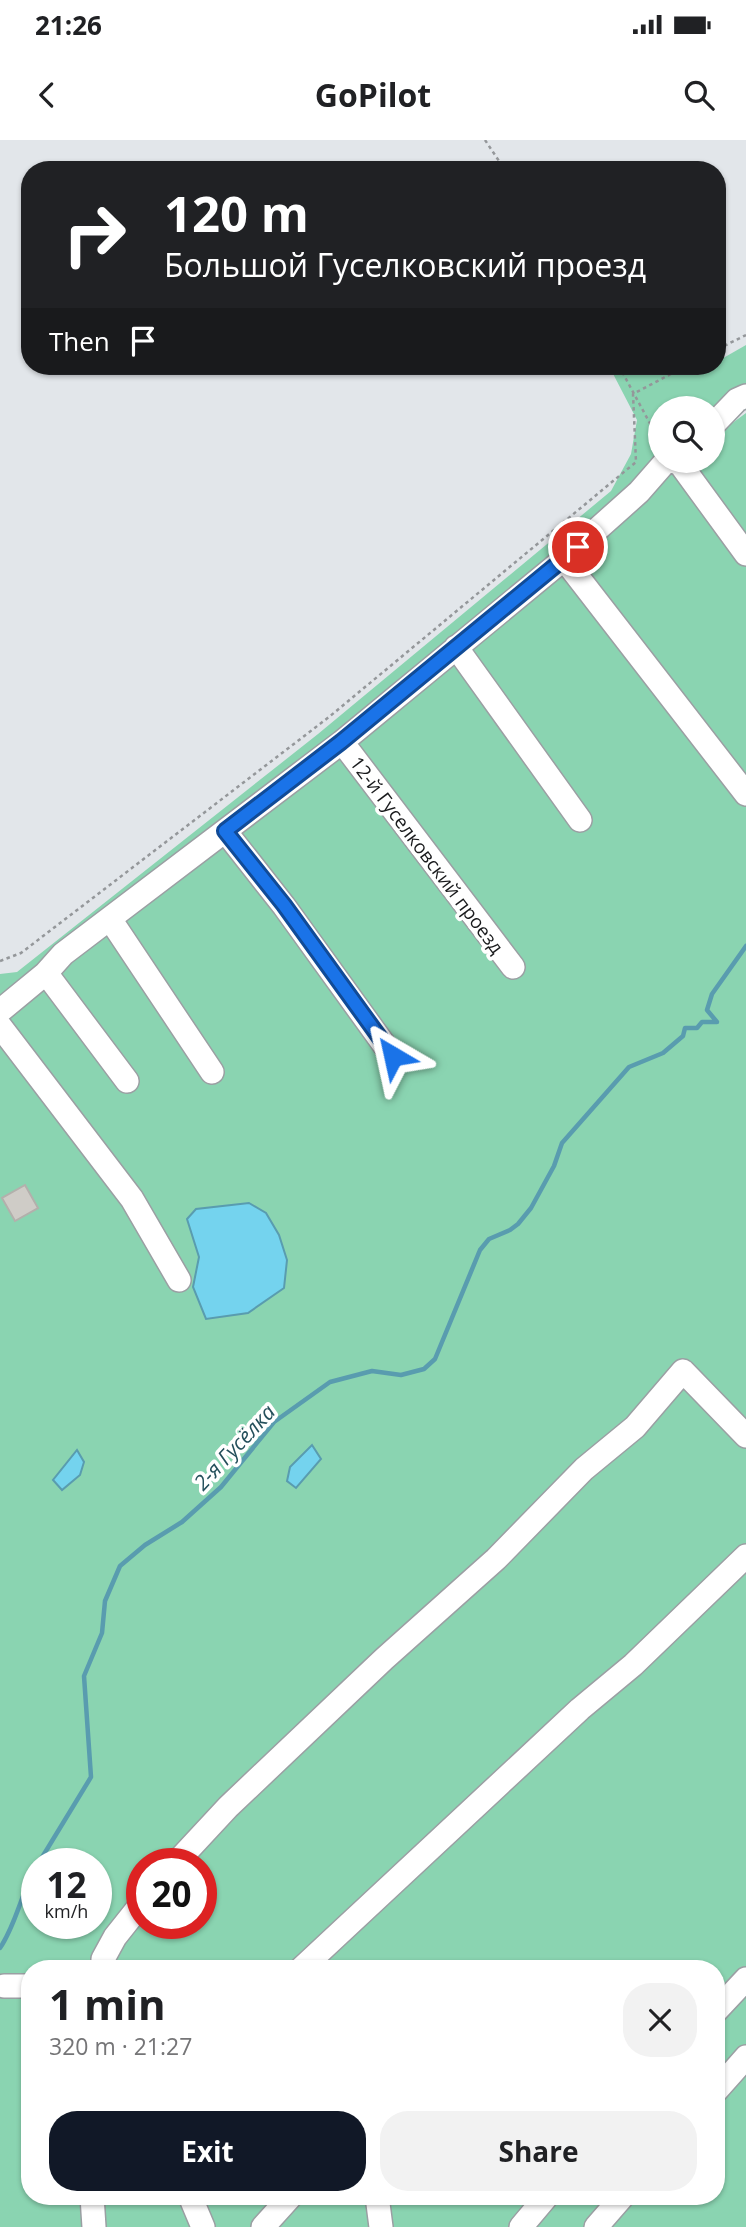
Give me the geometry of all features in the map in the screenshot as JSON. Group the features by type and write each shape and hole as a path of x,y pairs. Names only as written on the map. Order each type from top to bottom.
{"street":[{"path":"725,412 737,400 746,396"},
{"path":"0,1011 46,973 63,954 341,742 564,559 639,492 656,473"},
{"path":"687,473 746,554"},
{"path":"564,559 746,794"},
{"path":"456,647 580,820"},
{"name":"12-й Гуселковский проезд","path":"341,742 513,967"},
{"path":"225,831 284,905 393,1056"},
{"path":"110,919 212,1072"},
{"path":"46,973 127,1081"},
{"path":"0,1026 132,1199 179,1280"},
{"path":"191,1848 228,1807 384,1659 496,1559 584,1469 635,1427 683,1371 746,1436"},
{"path":"311,1960 580,1709 633,1665 746,1556"},
{"path":"105,1960 115,1937 126,1923"},
{"path":"725,2001 746,1979"},
{"path":"4,1986 21,1986"},
{"path":"725,2081 746,2057"},
{"path":"93,2205 94,2227"},
{"path":"194,2205 203,2227"},
{"path":"263,2227 283,2205"},
{"path":"378,2205 381,2227"},
{"path":"521,2227 539,2205"},
{"path":"596,2227 615,2205"}],"path":[{"path":"485,140 499,161"},
{"path":"726,345 746,334"},
{"path":"624,375 648,421"},
{"path":"633,394 669,375"},
{"path":"0,961 21,953 329,717 636,462 633,394"}],"green space":[{"path":"746,345 746,389 725,406 725,396 648,396 648,471 557,555 0,1001 0,974 17,972 318,734 611,491 631,454 637,420 614,375 726,375 726,356"},
{"path":"746,413 746,2227 0,2227 0,1020 667,473 725,473 725,428","holes":["249,1203 248,1313 217,1318 193,1287 199,1257 187,1220 227,1206","76,1451 62,1490 54,1480"]}],"water":[{"path":"249,1203 266,1213 279,1235 287,1260 284,1288 248,1313 206,1319 193,1287 199,1257 187,1219 196,1209"},
{"path":"312,1445 321,1459 296,1488 287,1481 290,1467"},
{"path":"77,1450 84,1462 80,1475 62,1490 53,1480"}],"building":[{"path":"25,1185 38,1208 15,1221 2,1198"}],"waterway":[{"name":"2-я Гусёлка","path":"48,1848 91,1777 84,1676 102,1633 105,1601 120,1566 145,1545 182,1522 221,1487 274,1422 330,1382 372,1371 401,1375 424,1369 435,1359 480,1250 489,1239 518,1224 531,1208 554,1166 562,1143 629,1067 663,1053 683,1036 685,1028 697,1028 702,1022 717,1022 707,1010 712,994 746,946"},
{"name":"2-я Гусёлка","path":"0,1948 21,1902"}],"route":[{"path":"393,1056 284,905 225,831 341,742 578,547"}]}
